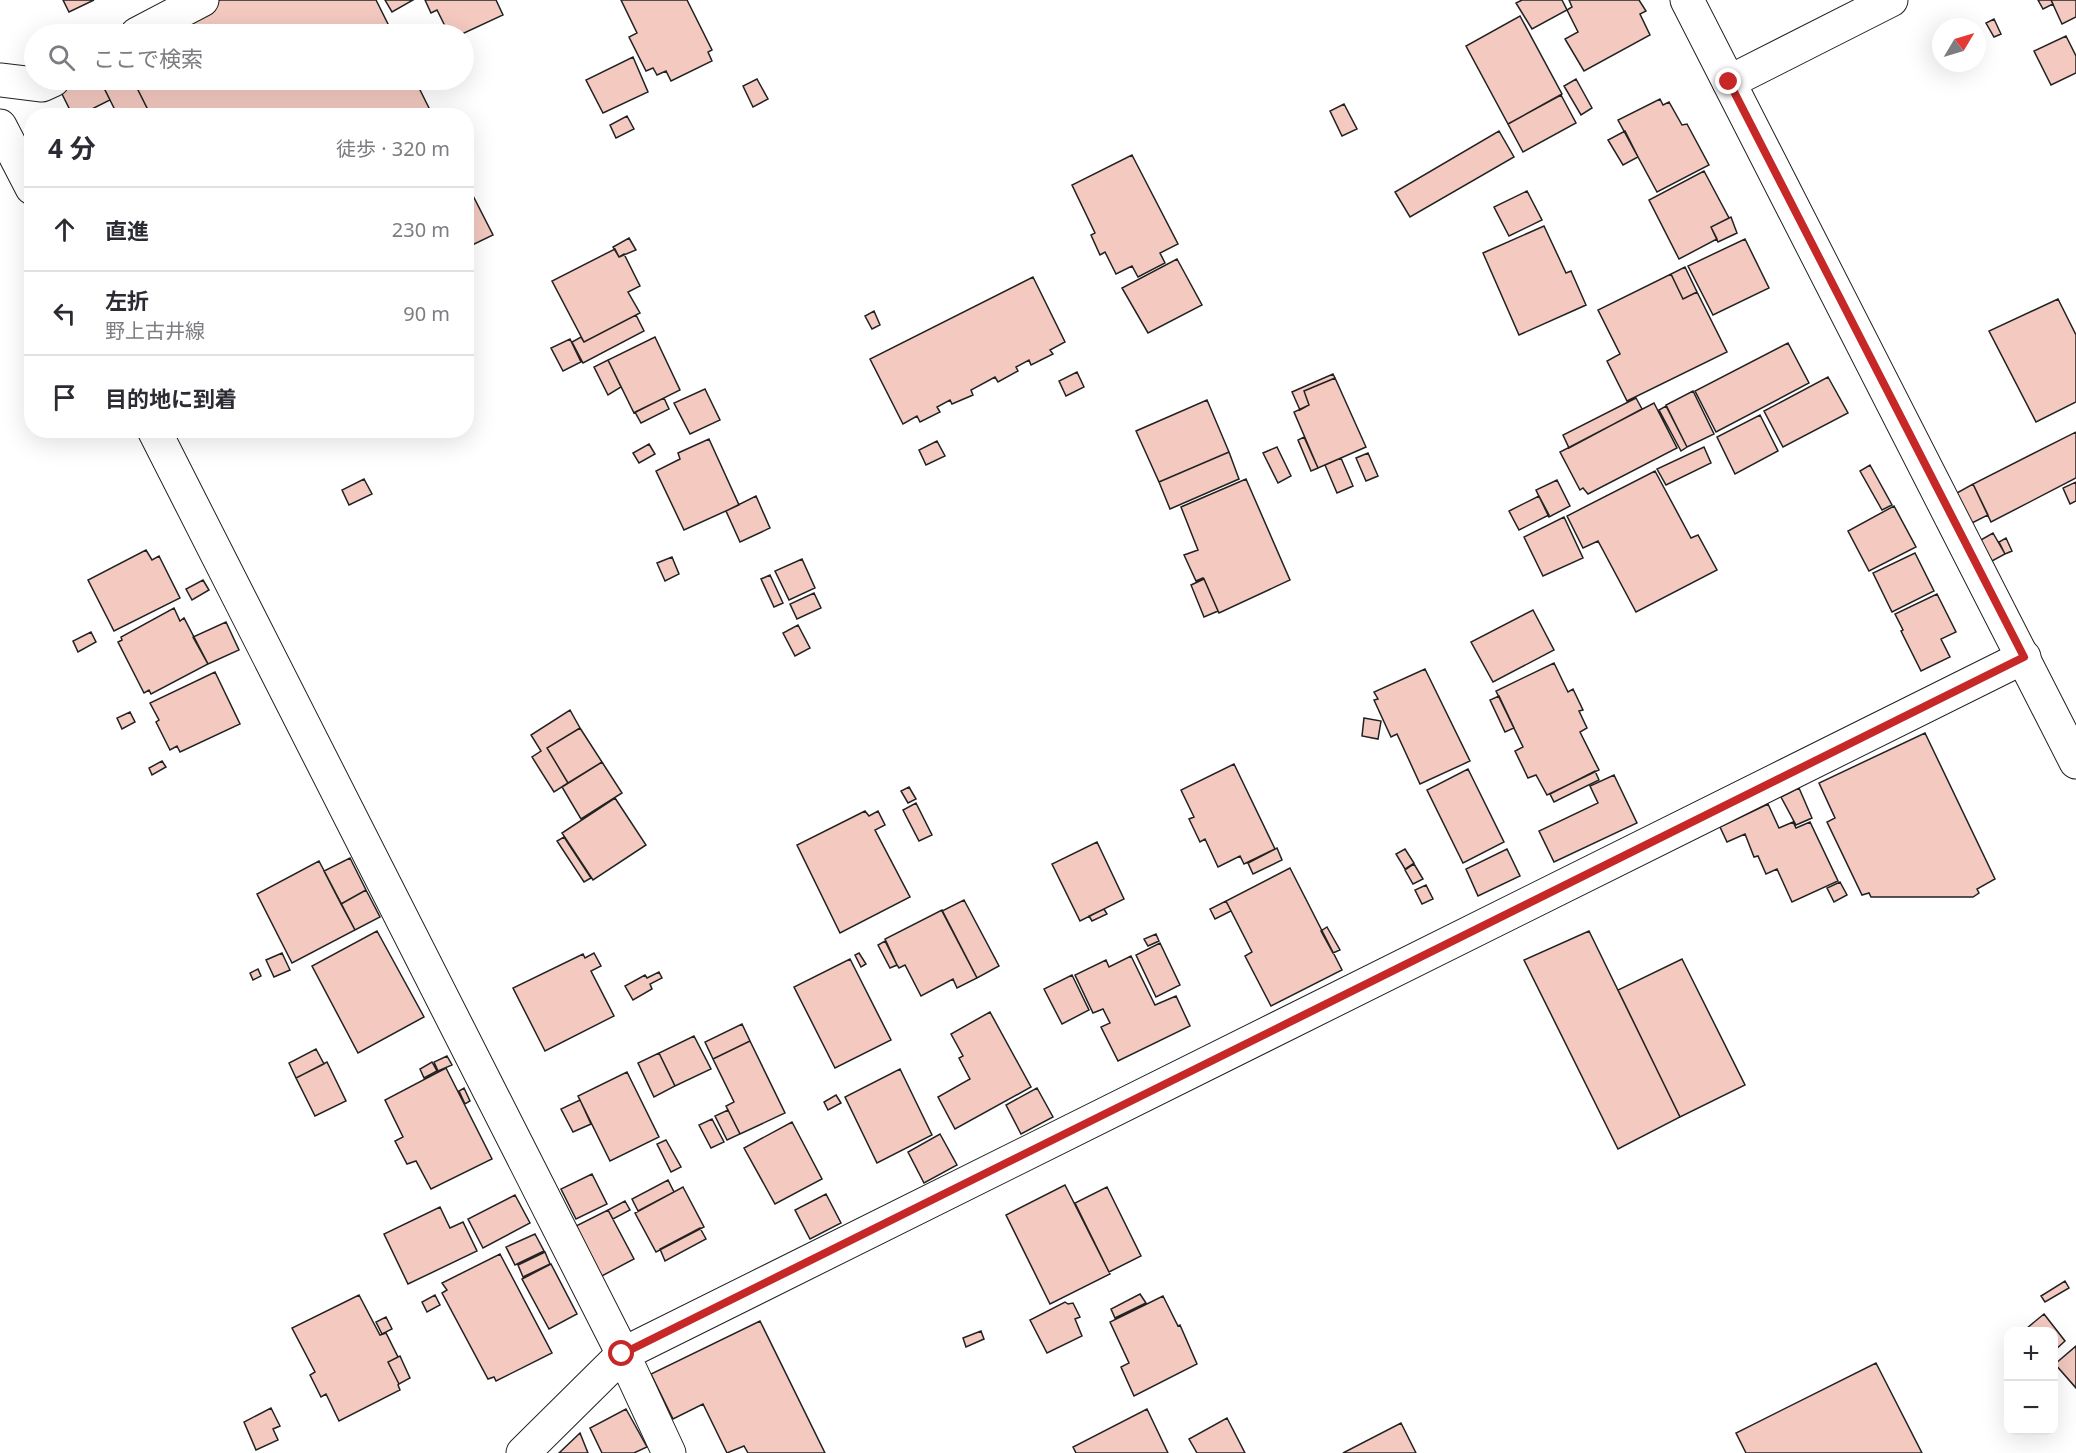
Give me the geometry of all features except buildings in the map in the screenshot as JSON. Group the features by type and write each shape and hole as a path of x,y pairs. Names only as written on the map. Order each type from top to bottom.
{"street":[{"path":"156,24 202,0"},
{"path":"1688,0 2076,762"},
{"path":"1729,82 1891,0"},
{"path":"0,80 24,83"},
{"path":"0,126 24,172"},
{"path":"158,438 622,1354 669,1453"},
{"path":"523,1453 622,1354 2024,657"}],"route":[{"path":"622,1354 2024,657 1729,82"}]}
